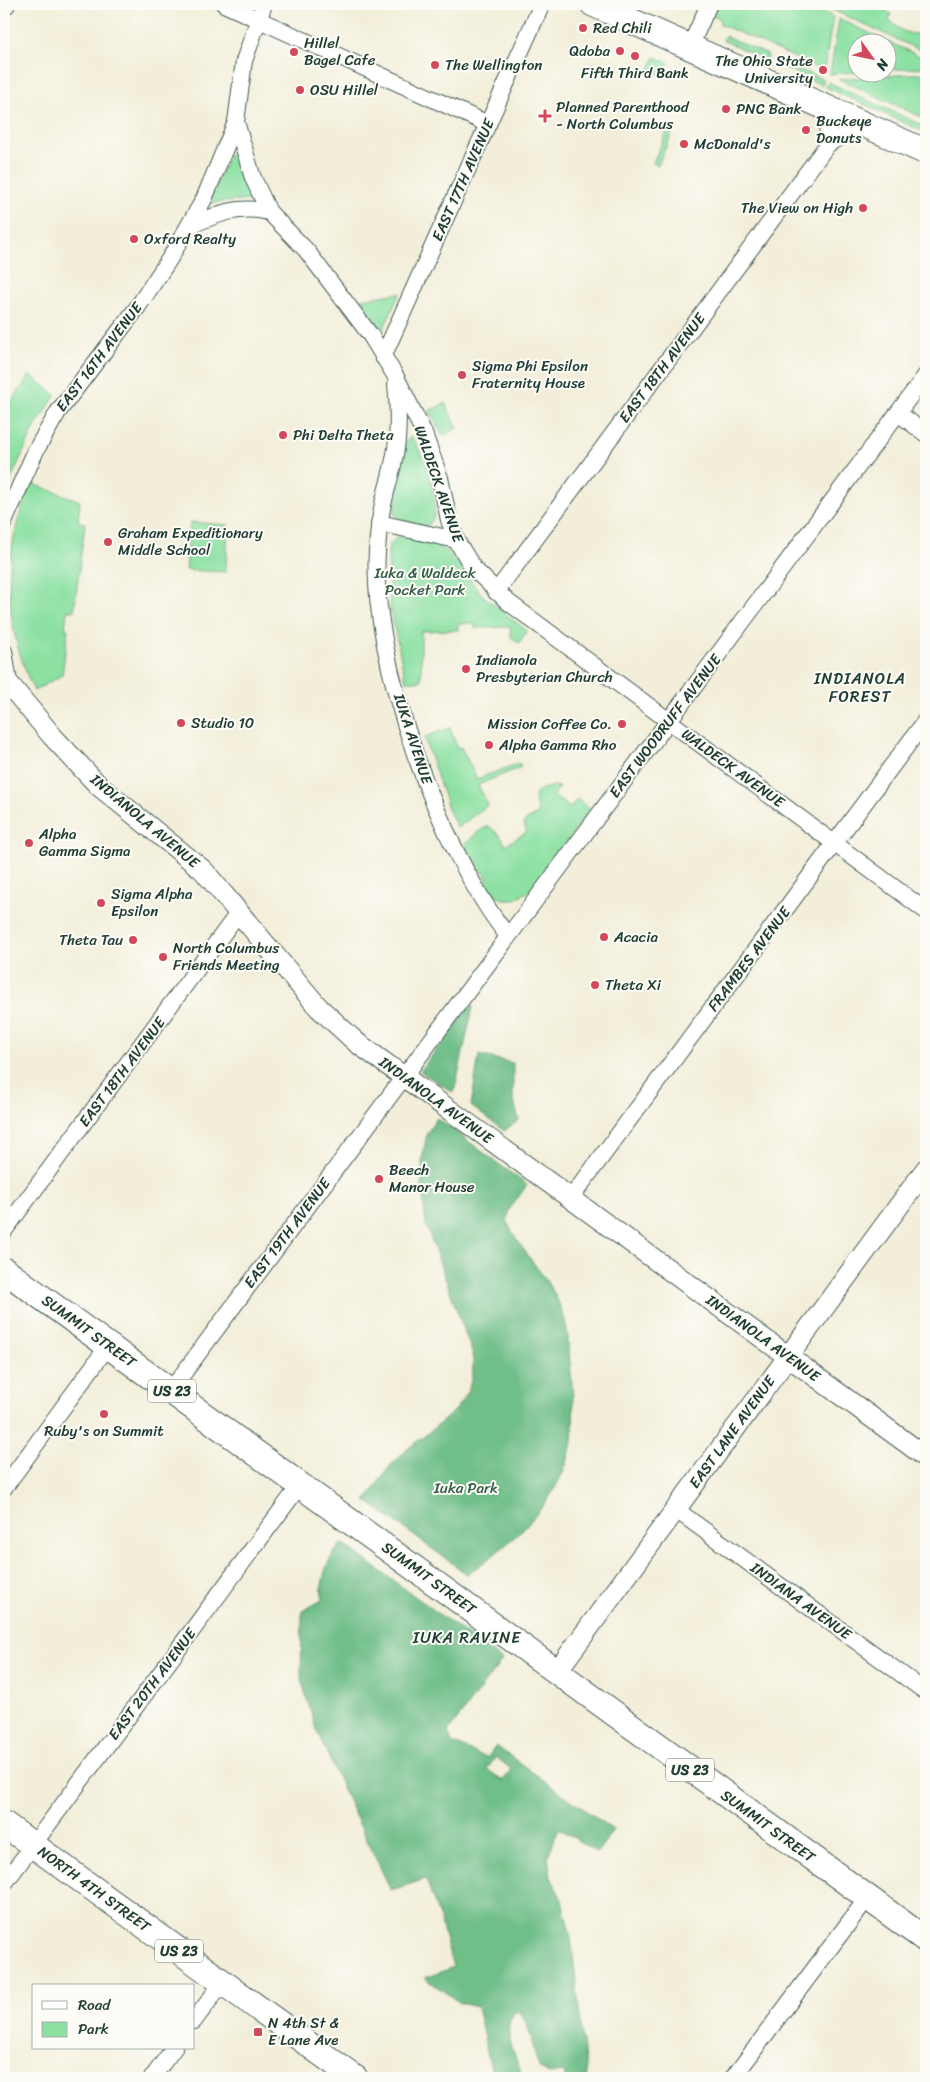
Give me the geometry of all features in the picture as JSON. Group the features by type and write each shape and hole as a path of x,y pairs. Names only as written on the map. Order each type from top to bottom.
{"main road":[{"path":"594,4 926,152"},
{"name":"SUMMIT STREET","path":"4,1270 868,1898 924,1935"},
{"name":"NORTH 4TH STREET","path":"4,1824 355,2078"}],"street":[{"path":"224,4 488,124"},
{"name":"EAST 16TH AVENUE","path":"4,523 36,450 58,412 138,308 191,225 215,176 236,122 244,61 264,4"},
{"name":"EAST 17TH AVENUE","path":"383,357 542,4"},
{"path":"690,48 709,4"},
{"path":"823,107 827,116 828,144"},
{"name":"WALDECK AVENUE","path":"236,122 237,131 254,178 269,212 311,257 354,312 396,377 431,451 456,540 474,569 496,592 926,911"},
{"name":"EAST 18TH AVENUE","path":"496,592 761,237 828,144 854,128 866,126"},
{"path":"191,225 227,210 255,209 269,212"},
{"name":"EAST WOODRUFF AVENUE","path":"404,1077 926,375"},
{"name":"IUKA AVENUE","path":"396,377 398,402 396,449 379,523 376,575 378,600 393,675 409,734 439,814 461,862 477,891 508,936"},
{"path":"898,413 926,434"},
{"path":"379,523 456,540"},
{"path":"4,651 5,683"},
{"name":"INDIANOLA AVENUE","path":"5,683 99,786 202,870 319,1008 356,1042 926,1457"},
{"name":"FRAMBES AVENUE","path":"571,1198 926,720"},
{"name":"EAST 18TH AVENUE","path":"4,1231 239,912"},
{"name":"EAST 19TH AVENUE","path":"171,1390 404,1077"},
{"name":"EAST LANE AVENUE","path":"557,1671 926,1169"},
{"path":"4,1488 108,1346"},
{"name":"EAST 20TH AVENUE","path":"4,1884 300,1485"},
{"name":"INDIANA AVENUE","path":"675,1509 926,1692"},
{"path":"733,2078 868,1898"},
{"path":"195,2020 222,1983"},
{"path":"152,2078 173,2050"}],"green space":[{"path":"687,4 804,4 830,15 833,17 824,71 720,24 719,18"},
{"path":"820,4 888,4 885,11 891,14 889,19 899,29 907,33 917,34 922,34 924,30 926,31 926,53 898,40 898,32 881,32"},
{"path":"839,19 867,32 848,32 848,73 830,74"},
{"path":"725,36 768,55 766,60 723,40"},
{"path":"898,46 926,59 926,67 898,69"},
{"path":"655,57 669,63 660,75 648,73"},
{"path":"787,64 824,80 822,85 785,68"},
{"path":"926,73 926,119 839,79 848,78 848,82 898,82 898,75"},
{"path":"828,82 926,127 926,133 826,87"},
{"path":"668,129 673,131 658,165 653,163"},
{"path":"233,152 251,200 212,203 210,199 228,156"},
{"path":"400,293 382,332 362,299"},
{"path":"30,375 56,395 35,427 7,487 4,486 4,412"},
{"path":"445,403 458,428 443,436 429,411"},
{"path":"410,437 421,453 432,486 435,503 434,516 429,524 418,525 394,514 406,441"},
{"path":"31,483 80,501 78,522 85,523 74,611 67,611 65,629 68,629 62,675 34,691 23,665 16,639 9,587 14,536 21,509"},
{"path":"190,522 228,525 226,572 186,570"},
{"name":"Iuka & Waldeck Pocket Park","path":"397,537 424,542 449,553 482,595 527,631 519,643 511,637 510,627 475,628 474,623 458,624 458,630 421,631 421,681 406,681 390,609 388,553 389,546"},
{"path":"450,728 457,748 461,747 477,779 519,763 521,767 478,785 488,805 457,828 448,808 424,737"},
{"path":"559,787 554,796 570,808 577,799 590,809 532,889 515,899 503,899 490,892 485,874 474,864 465,844 479,831 489,826 502,838 505,845 527,832 523,823 538,813 534,795 542,789"},
{"path":"471,1004 473,1007 454,1093 420,1071"},
{"path":"479,1055 513,1063 513,1098 519,1120 504,1131 471,1106"},
{"name":"Iuka Park","path":"437,1118 527,1185 509,1210 507,1222 515,1237 552,1289 559,1303 565,1319 568,1337 573,1396 573,1432 569,1455 561,1476 550,1496 520,1532 485,1562 467,1574 366,1501 395,1461 449,1415 460,1403 468,1389 473,1372 472,1352 426,1225 422,1189 422,1159 427,1133"},
{"path":"342,1543 502,1660 448,1732 452,1743 487,1758 496,1746 613,1830 597,1853 559,1828 548,1856 551,1877 562,1900 571,1937 587,2078 565,2078 564,2072 549,2074 540,2069 528,2028 521,2015 516,2011 511,2018 509,2035 522,2078 493,2078 477,2007 460,2003 425,1978 453,1967 440,1919 426,1879 391,1890 316,1729 301,1679 302,1611 322,1600 323,1577","holes":["496,1757 511,1769 503,1781 487,1769"]}],"place":[{"name":"Red Chili","path":"583,28"},
{"name":"Qdoba","path":"620,51"},
{"name":"Hillel Bagel Cafe","path":"294,52"},
{"name":"Fifth Third Bank","path":"635,56"},
{"name":"The Wellington","path":"435,65"},
{"name":"The Ohio State University","path":"823,70"},
{"name":"OSU Hillel","path":"300,90"},
{"name":"PNC Bank","path":"726,109"},
{"name":"Planned Parenthood - North Columbus","path":"545,116"},
{"name":"Buckeye Donuts","path":"806,130"},
{"name":"McDonald's","path":"684,144"},
{"name":"The View on High","path":"863,208"},
{"name":"Oxford Realty","path":"134,239"},
{"name":"Sigma Phi Epsilon Fraternity House","path":"462,375"},
{"name":"Phi Delta Theta","path":"283,435"},
{"name":"Graham Expeditionary Middle School","path":"108,542"},
{"name":"Indianola Presbyterian Church","path":"466,669"},
{"name":"Studio 10","path":"181,723"},
{"name":"Mission Coffee Co.","path":"622,724"},
{"name":"Alpha Gamma Rho","path":"489,745"},
{"name":"Alpha Gamma Sigma","path":"29,843"},
{"name":"Sigma Alpha Epsilon","path":"101,903"},
{"name":"Acacia","path":"604,937"},
{"name":"Theta Tau","path":"133,940"},
{"name":"North Columbus Friends Meeting","path":"163,957"},
{"name":"Theta Xi","path":"595,985"},
{"name":"Beech Manor House","path":"379,1179"},
{"name":"Ruby's on Summit","path":"104,1414"},
{"name":"N 4th St & E Lane Ave","path":"258,2032"}],"district":[{"name":"INDIANOLA FOREST","path":"860,687"},
{"name":"IUKA RAVINE","path":"467,1637"}]}
